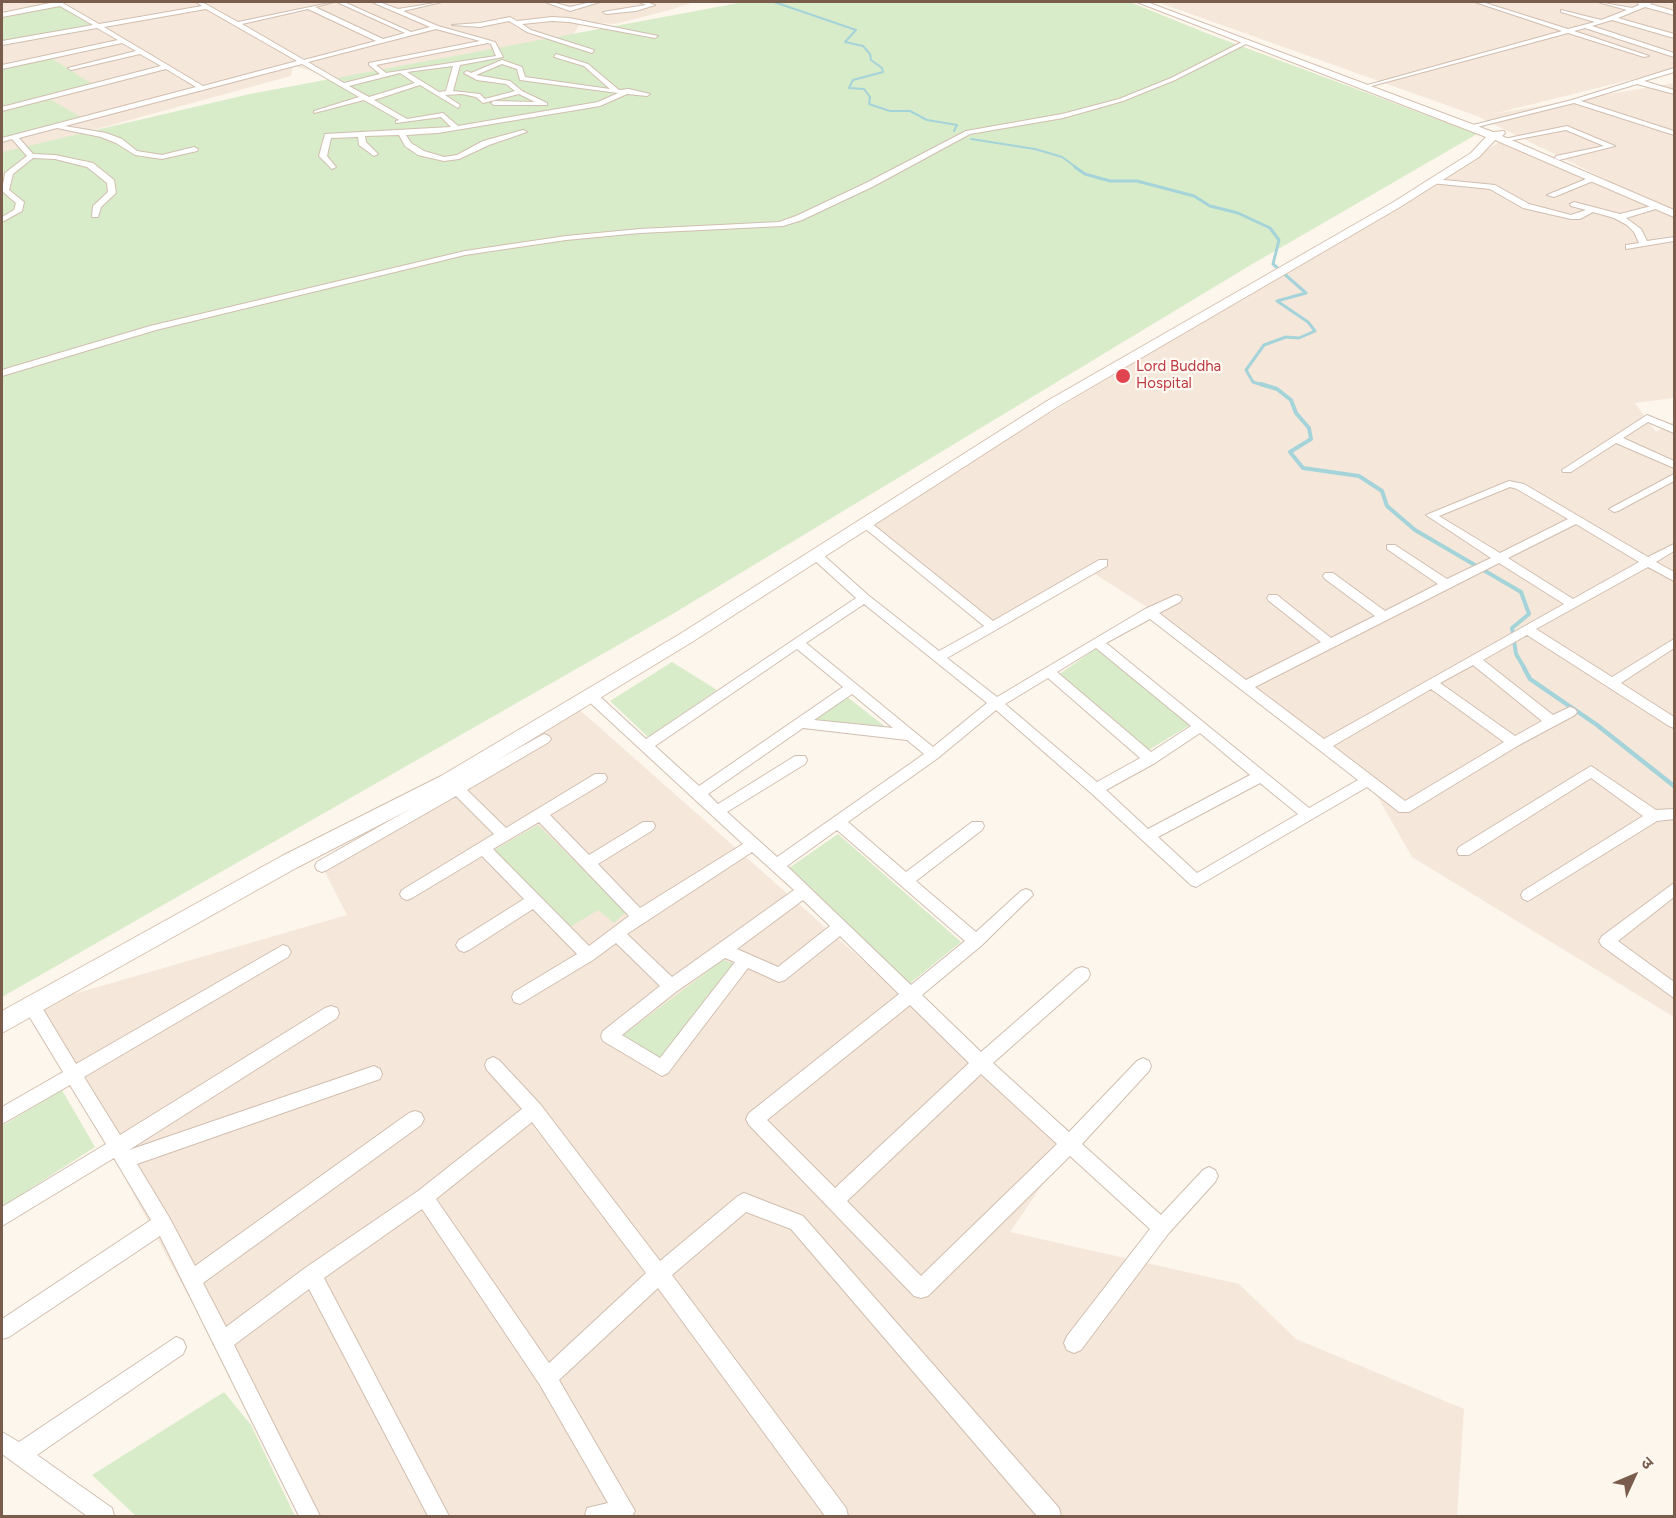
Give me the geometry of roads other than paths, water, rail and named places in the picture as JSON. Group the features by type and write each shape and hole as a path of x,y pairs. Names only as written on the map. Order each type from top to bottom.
{"street":[{"path":"199,2 410,120 420,132"},
{"path":"236,24 332,2"},
{"path":"340,2 412,34"},
{"path":"375,2 444,30 455,30 508,19 529,31 592,51"},
{"path":"397,11 439,2"},
{"path":"548,2 570,9 597,2 594,2"},
{"path":"642,2 652,5"},
{"path":"606,12 636,9 663,2"},
{"path":"1141,2 1244,43 1370,86 1600,22 1647,3"},
{"path":"1152,2 1559,158 1674,208"},
{"path":"1478,2 1646,56"},
{"path":"1601,2 1633,10"},
{"path":"1633,2 1647,3 1674,13"},
{"path":"2,15 60,3 202,88"},
{"path":"2,43 206,7"},
{"path":"309,7 382,41"},
{"path":"1563,11 1632,32"},
{"path":"541,14 548,19"},
{"path":"1613,18 1674,36"},
{"path":"447,38 461,19"},
{"path":"516,23 548,19 587,23 655,36"},
{"path":"1563,19 1674,55"},
{"path":"567,28 587,23"},
{"path":"2,140 436,27"},
{"path":"455,30 493,43 501,60"},
{"path":"2,67 122,41"},
{"path":"385,75 371,64 488,41"},
{"path":"411,73 421,54 419,52 438,43"},
{"path":"2,373 153,328 419,262 566,238 640,231 780,224 799,218 903,168 968,132 1063,116 1121,100 1173,79 1244,43"},
{"path":"71,68 140,52"},
{"path":"54,56 80,74"},
{"path":"291,65 294,56"},
{"path":"556,56 586,65 617,91"},
{"path":"344,85 401,71 473,74 501,60"},
{"path":"411,73 457,63 501,60 520,68 522,79 589,89 647,94"},
{"path":"449,93 457,63"},
{"path":"2,110 167,68"},
{"path":"485,68 493,73"},
{"path":"1474,126 1574,101 1674,70"},
{"path":"411,73 421,83 458,106"},
{"path":"473,74 479,79 508,82 520,92 545,104"},
{"path":"88,80 96,86"},
{"path":"1638,81 1674,92"},
{"path":"316,112 421,83"},
{"path":"438,94 462,92 478,95 483,101 501,104 577,107"},
{"path":"483,101 520,92"},
{"path":"332,167 324,156 328,136 460,129 600,104 629,92"},
{"path":"1574,101 1674,132"},
{"path":"460,129 442,115 397,123 398,133 408,144 431,157 444,159 465,155 486,143 524,132"},
{"path":"55,127 103,135 119,141 135,153 162,157 194,149"},
{"path":"322,866 453,785 590,695 817,556 1052,404 1274,276 1434,181 1502,137 1567,128 1611,146 1559,158"},
{"path":"361,135 360,142 374,154"},
{"path":"14,137 31,156"},
{"path":"1502,137 1674,214"},
{"path":"2,220 18,211 20,202 5,191 9,173 31,156 55,157 90,165 111,182 112,193 97,206 95,215"},
{"path":"1551,195 1594,179"},
{"path":"1434,181 1492,187 1526,206 1571,217 1578,217 1593,209"},
{"path":"1574,204 1619,217 1635,227 1644,244"},
{"path":"1619,217 1656,206"},
{"path":"1629,247 1674,239"},
{"path":"1567,470 1647,418 1674,430"},
{"path":"1616,439 1674,465"},
{"path":"1614,509 1674,477"},
{"path":"1573,604 1494,561 1431,515 1509,484 1520,486 1674,577"},
{"path":"1245,686 1577,519"},
{"path":"866,524 992,626"},
{"path":"1391,547 1446,584"},
{"path":"1323,746 1674,547"},
{"path":"817,556 937,658 996,703 1096,789 1196,881 1368,780"},
{"path":"937,658 1103,562"},
{"path":"1329,576 1384,616"},
{"path":"645,746 864,598"},
{"path":"1273,598 1330,643"},
{"path":"776,866 933,754 996,703 1097,642 1176,599"},
{"path":"1149,612 1404,808 1514,742 1570,712"},
{"path":"1525,631 1612,682 1674,723"},
{"path":"1097,642 1308,815"},
{"path":"798,643 933,754"},
{"path":"1612,682 1674,643"},
{"path":"1475,660 1552,722"},
{"path":"1047,672 1150,759"},
{"path":"1431,683 1514,742"},
{"path":"698,794 851,688"},
{"path":"590,695 804,891 909,996 1162,1228"},
{"path":"800,723 909,735"},
{"path":"1096,789 1150,759 1201,726"},
{"path":"2,1023 289,862 453,785 544,739"},
{"path":"717,812 800,760"},
{"path":"1464,851 1591,771 1654,816"},
{"path":"1147,836 1260,776"},
{"path":"407,894 503,834 600,778"},
{"path":"453,785 503,834"},
{"path":"539,813 639,917"},
{"path":"1528,895 1654,816 1674,814"},
{"path":"838,822 976,941"},
{"path":"588,864 648,826"},
{"path":"906,880 977,826"},
{"path":"520,997 588,955 639,917 752,845"},
{"path":"483,847 588,955"},
{"path":"1674,889 1607,941 1674,991"},
{"path":"745,961 663,1068 609,1036 670,986 724,950 804,891"},
{"path":"1026,895 976,941 755,1119 836,1199 921,1289 1070,1144 1143,1066"},
{"path":"464,945 535,900"},
{"path":"724,950 779,975 840,927"},
{"path":"617,934 670,986"},
{"path":"2,1116 71,1073 283,952"},
{"path":"836,1199 981,1063 1082,974"},
{"path":"32,1006 163,1223 310,1516"},
{"path":"2,1216 121,1154 331,1013"},
{"path":"493,1065 534,1110 838,1516"},
{"path":"121,1154 374,1074"},
{"path":"223,1341 312,1275 424,1197 534,1110"},
{"path":"191,1280 415,1119"},
{"path":"1074,1343 1162,1228 1209,1176"},
{"path":"424,1197 547,1378 624,1511 595,1516"},
{"path":"547,1378 659,1274 744,1202 797,1222 1051,1516"},
{"path":"2,1330 163,1223"},
{"path":"312,1275 439,1516"},
{"path":"20,1454 176,1347"},
{"path":"2,1442 104,1516"}],"waterway":[{"path":"774,2 856,30 845,42 863,46 870,54 871,60 882,68 883,72 853,80 849,88 864,89 870,97 869,104 890,111 910,111 927,120 957,125 954,131"},
{"path":"971,139 1035,149 1062,157 1077,168"},
{"path":"1075,167 1085,174 1110,181 1137,181 1194,196 1210,206 1238,213 1270,228 1279,240 1273,264 1306,293 1277,301 1308,322 1315,331 1299,338 1286,337 1264,345 1246,370 1253,382 1266,386"},
{"path":"1261,384 1277,389 1291,400 1296,413 1309,428 1311,439 1290,452 1303,468 1359,476 1382,491 1387,506 1415,530 1521,592 1529,614 1512,628 1516,654 1525,669"},
{"path":"1524,668 1530,679 1597,725 1674,786"}],"place":[{"name":"Lord Buddha Hospital","path":"1123,376"}]}
